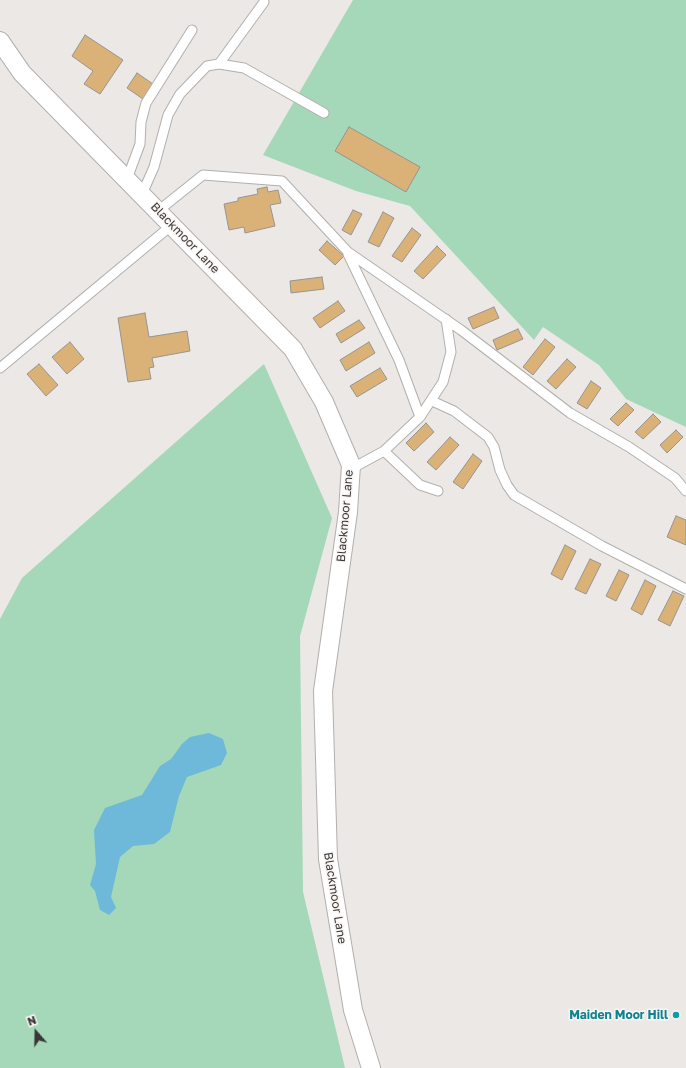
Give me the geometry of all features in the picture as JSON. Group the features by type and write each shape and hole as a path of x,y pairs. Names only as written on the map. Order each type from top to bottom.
{"street":[{"name":"Blackmoor Lane","path":"0,41 22,73 293,349 324,402 351,465 348,512 323,691 328,859 353,1010 371,1068"}],"lane":[{"path":"219,64 264,2"},
{"path":"127,179 140,144 141,122 146,103 192,30"},
{"path":"142,194 154,167 168,115 176,101 207,66 219,64 244,68 324,113"},
{"path":"158,211 203,175 282,181 348,252 446,319 570,413 629,447 675,478 686,491"},
{"path":"0,368 172,225"},
{"path":"348,252 399,360 420,417"},
{"path":"351,469 384,451 420,417 432,401 443,382 451,352 446,319"},
{"path":"432,401 454,411 488,437 494,447 505,480 514,495 602,546 686,589"},
{"path":"384,451 420,485 438,491"}],"green space":[{"path":"353,0 686,0 686,427 626,399 599,365 543,327 534,340 410,206 356,191 263,155"},
{"path":"264,364 332,518 300,636 303,892 345,1068 0,1068 0,619 22,578"}],"water":[{"path":"209,733 223,739 227,753 221,765 187,777 179,796 170,832 154,844 133,846 120,857 111,897 116,908 109,915 100,910 95,891 90,885 96,864 94,830 105,808 142,795 160,766 171,759 182,744 190,737"}],"building":[{"path":"85,35 123,60 100,94 84,84 93,71 72,56"},
{"path":"137,73 153,84 143,99 127,88"},
{"path":"349,127 420,167 406,192 335,151"},
{"path":"267,187 268,192 278,190 281,203 270,205 275,226 245,233 244,227 229,230 224,204 238,201 238,198 258,194 257,189"},
{"path":"353,210 362,214 351,235 342,230"},
{"path":"383,212 394,218 379,247 368,242"},
{"path":"412,228 421,235 402,262 392,256"},
{"path":"327,241 344,256 335,265 319,250"},
{"path":"437,246 446,255 423,279 414,271"},
{"path":"322,277 324,289 291,293 290,281"},
{"path":"338,301 345,311 320,328 313,318"},
{"path":"494,307 499,318 473,329 468,318"},
{"path":"145,313 149,337 187,331 190,351 152,358 154,367 149,368 151,379 128,382 118,318"},
{"path":"359,320 365,328 341,343 336,334"},
{"path":"518,329 523,339 497,350 493,340"},
{"path":"545,339 555,347 533,375 523,367"},
{"path":"70,342 84,359 67,374 52,357"},
{"path":"369,342 375,353 346,371 340,360"},
{"path":"567,359 576,367 556,389 547,381"},
{"path":"39,364 58,385 46,396 27,374"},
{"path":"380,368 387,379 357,397 350,386"},
{"path":"591,381 601,388 587,409 577,403"},
{"path":"626,403 634,410 618,426 610,419"},
{"path":"653,414 661,422 643,439 635,432"},
{"path":"426,423 434,432 414,451 406,443"},
{"path":"676,430 683,437 667,453 660,445"},
{"path":"450,437 459,445 436,470 427,462"},
{"path":"473,454 482,461 463,489 453,482"},
{"path":"676,516 686,520 686,545 667,537"},
{"path":"565,545 576,551 562,580 551,574"},
{"path":"590,559 601,564 586,594 575,589"},
{"path":"619,570 629,575 616,601 606,596"},
{"path":"645,580 656,586 642,615 631,609"},
{"path":"673,591 684,596 670,626 658,620"}],"place":[{"name":"Maiden Moor Hill","path":"676,1015"}]}
